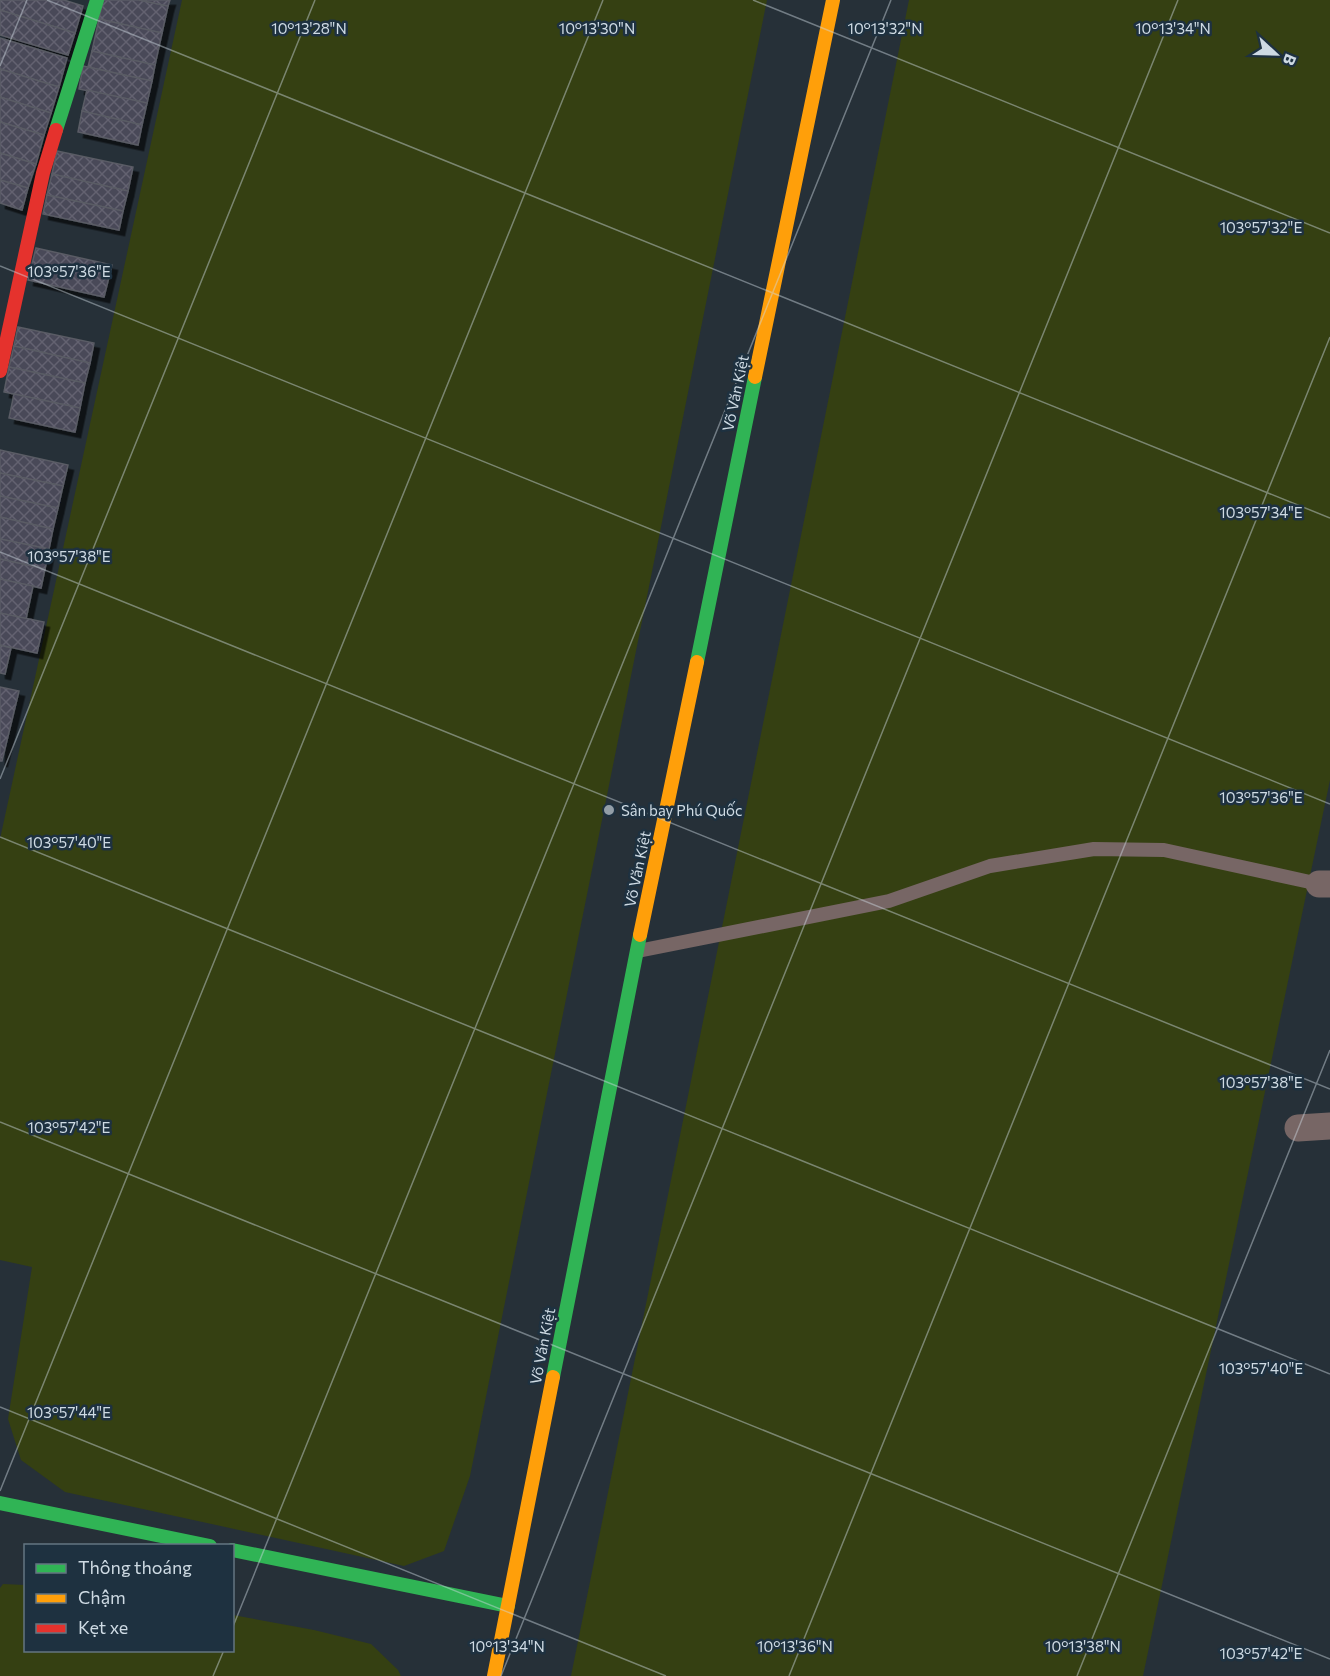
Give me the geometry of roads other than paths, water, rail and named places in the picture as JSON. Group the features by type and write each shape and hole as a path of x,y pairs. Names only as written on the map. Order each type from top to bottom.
{"street":[{"path":"0,371 43,173 97,0"},
{"name":"Võ Văn Kiệt","path":"494,1676 637,951 832,0"},
{"path":"1298,1128 1330,1126"},
{"path":"0,1503 205,1544"},
{"path":"234,1550 508,1606"}],"lane":[{"path":"637,951 889,900 990,866 1094,849 1164,850 1325,884"}],"place":[{"name":"Sân bay Phú Quốc","path":"609,810"}]}
